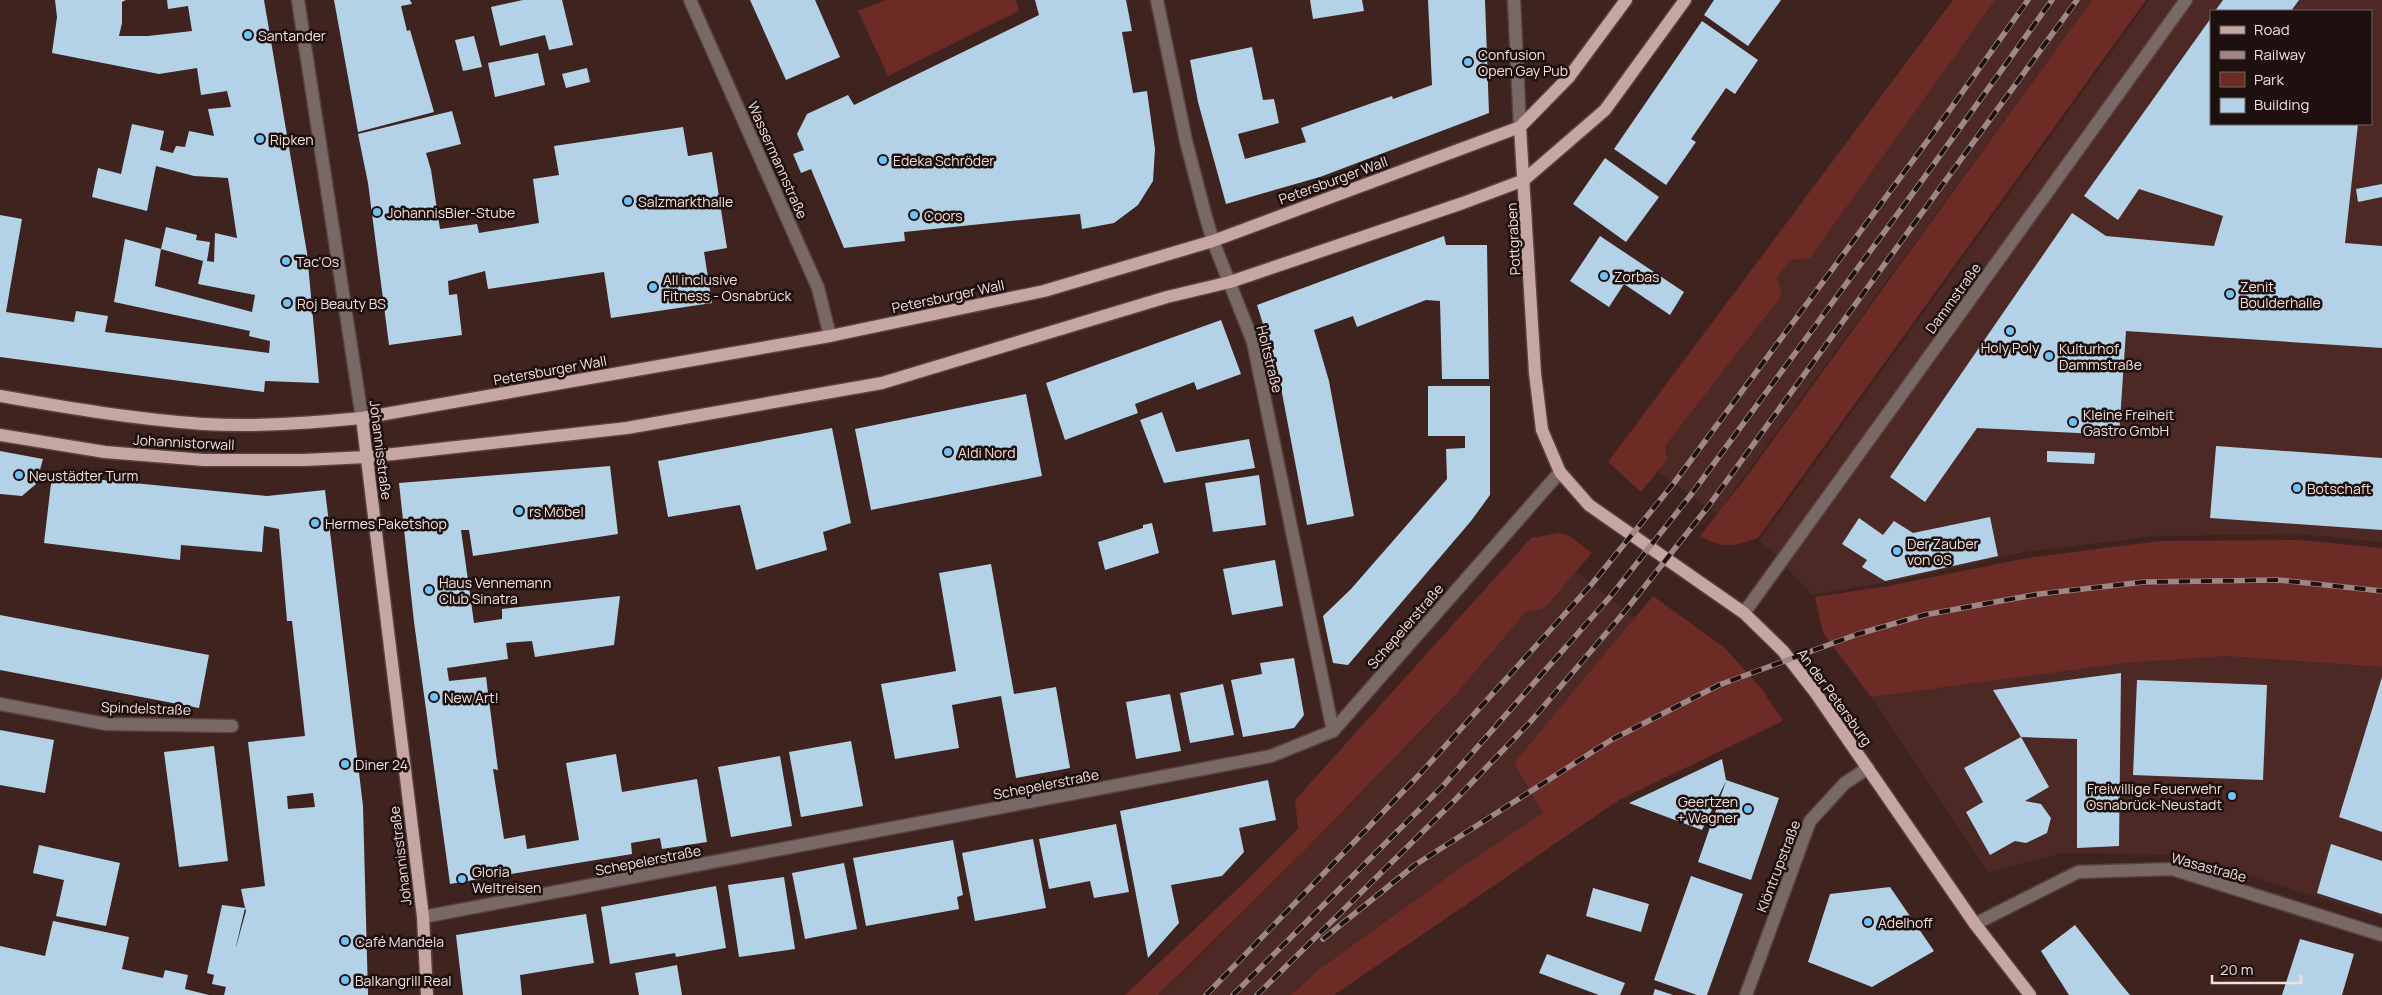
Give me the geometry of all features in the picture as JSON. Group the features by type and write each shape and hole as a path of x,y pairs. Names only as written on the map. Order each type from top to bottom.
{"main road":[{"path":"1520,127 1569,78 1626,0"},
{"path":"367,457 627,428 882,383 1166,297 1230,282 1463,203 1524,180 1606,110 1685,0"},
{"name":"Petersburger Wall","path":"362,418 830,336 1044,291 1213,241 1520,127"},
{"name":"Pottgraben","path":"1520,127 1535,373 1542,430 1560,472"},
{"name":"Johannistorwall","path":"0,396 108,415 204,424 291,424 362,418"},
{"name":"Johannisstraße","path":"362,418 423,917 427,995"},
{"name":"Johannistorwall","path":"0,435 105,452 204,460 304,460 367,457"},
{"name":"An der Petersburg","path":"1560,472 1588,505 1744,613 1783,651 1815,692 1975,924 2030,995"}],"street":[{"name":"Johannisstraße","path":"298,0 362,418"},
{"name":"Wassermannstraße","path":"690,0 818,288 830,336"},
{"name":"Holtstraße","path":"1157,0 1186,141 1213,241 1253,342 1333,731"},
{"name":"Pottgraben","path":"1514,0 1520,127"},
{"name":"Dammstraße","path":"1744,613 2186,0"},
{"name":"Schepelerstraße","path":"423,917 1271,756 1333,731 1560,472"},
{"name":"Spindelstraße","path":"0,704 106,724 232,726"},
{"name":"Klöntrupstraße","path":"1746,995 1810,821 1845,783 1868,768"},
{"name":"Wasastraße","path":"1975,924 2078,872 2172,869 2382,936"}],"shaded area":[{"path":"1995,0 2092,0 1717,514 1658,472 1667,460 1665,446 1790,259 1810,258"},
{"path":"2149,0 2382,0 2382,542 2299,534 2157,536 2024,552 1890,582 1813,595 1760,540"},
{"path":"1576,572 1636,618 1514,763 1544,813 1457,870 1317,971 1291,995 1159,995 1307,848 1457,693 1526,612 1545,608"},
{"path":"2225,656 2382,667 2382,917 2181,855 2062,853 1988,872 1871,697 2126,663"}],"green space":[{"path":"885,0 1016,0 1019,11 888,76 858,11"},
{"path":"1953,0 1995,0 1810,258 1790,260 1777,278 1782,295 1665,446 1667,460 1641,492 1608,462"},
{"path":"2092,0 2146,0 1758,538 1735,545 1722,545 1700,536 1747,476"},
{"path":"1559,533 1568,535 1592,553 1545,608 1526,612 1457,693 1307,848 1158,995 1125,995 1298,829 1295,800 1531,538"},
{"path":"2300,540 2382,548 2382,667 2225,656 2126,663 1871,697 1823,633 1815,597 1888,586 2027,558 2159,541"},
{"path":"1653,596 1725,648 1761,688 1783,721 1619,800 1334,995 1291,995 1317,971 1457,870 1543,813 1514,763"}],"building":[{"path":"55,0 126,0 122,2 122,23 119,36 148,36 192,31 188,6 168,9 167,0 264,0 307,253 319,383 265,381 264,392 0,357 0,215 22,219 6,312 74,322 76,311 108,316 105,332 269,353 270,341 249,336 250,331 114,302 125,239 161,249 166,227 197,235 196,240 210,242 207,261 214,262 215,233 237,238 228,178 194,176 156,166 147,211 92,197 98,168 121,174 132,124 164,131 160,150 173,153 176,146 185,147 189,131 214,136 208,109 231,107 227,91 201,95 197,68 159,74 52,53 57,17","holes":["161,249 203,261 198,284 255,295 252,312 155,286"]},
{"path":"334,0 410,0 412,4 401,6 407,31 410,30 434,112 358,132"},
{"path":"523,0 562,0 573,45 549,50 545,35 500,46 491,7"},
{"path":"750,0 815,0 840,57 786,80"},
{"path":"1035,0 1126,0 1132,31 1122,32 1133,93 1147,91 1155,149 1153,181 1138,205 1114,223 1082,229 1080,214 904,232 905,241 844,248 811,169 801,173 793,154 804,150 797,134 807,114 848,95 854,105 1039,15"},
{"path":"1310,0 1362,0 1364,11 1313,19"},
{"path":"1428,0 1485,0 1489,113 1320,177 1226,204 1198,102 1190,60 1252,47 1263,100 1274,99 1279,123 1238,134 1245,159 1306,142 1301,128 1392,96 1393,99 1432,85"},
{"path":"1714,0 1781,0 1748,46 1704,15"},
{"path":"2223,0 2299,0 2292,10 2216,10"},
{"path":"2210,19 2210,125 2358,125 2345,243 2382,246 2382,348 2126,331 2119,435 1977,428 1925,502 1890,477 2072,213 2106,236 2214,246 2223,216 2139,189 2118,220 2084,196"},
{"path":"1702,21 1758,60 1735,94 1726,88 1691,139 1696,142 1666,185 1614,149"},
{"path":"474,36 482,67 463,71 455,40"},
{"path":"538,53 545,85 495,97 488,63"},
{"path":"587,68 590,82 566,88 562,74"},
{"name":"Salzmarkthalle","path":"452,111 461,144 426,153 431,170 440,229 477,224 479,233 539,223 533,179 559,175 554,146 683,127 688,156 712,152 727,248 704,252 712,303 611,318 604,272 488,289 485,271 448,281 449,295 457,294 462,335 389,345 368,183 358,134"},
{"path":"1605,158 1659,197 1626,242 1573,204"},
{"path":"2382,184 2382,197 2358,202 2356,189"},
{"path":"1444,236 1446,245 1487,245 1489,379 1442,379 1440,301 1426,300 1357,327 1353,316 1314,330 1329,381 1354,516 1307,525 1278,372 1257,305"},
{"path":"1600,236 1684,292 1670,315 1624,284 1609,307 1570,281"},
{"path":"1221,320 1241,374 1197,390 1194,382 1135,404 1138,413 1065,440 1046,383"},
{"path":"1428,386 1490,386 1490,495 1471,521 1348,665 1333,663 1323,616 1351,589 1447,479 1446,449 1465,448 1465,436 1428,436"},
{"name":"Aldi Nord","path":"1026,394 1042,476 871,510 855,429"},
{"path":"1162,412 1176,452 1249,439 1255,468 1164,483 1140,420"},
{"path":"832,428 851,523 823,532 827,550 756,570 740,505 668,517 658,461"},
{"name":"Botschaft","path":"2216,446 2382,458 2382,530 2210,518"},
{"name":"Neustädter Turm","path":"0,451 43,459 36,484 22,496 0,494"},
{"path":"2047,451 2095,453 2094,464 2047,462"},
{"path":"610,466 618,534 473,556 469,530 461,530 474,623 502,619 502,609 620,596 614,645 535,657 532,641 506,643 508,659 447,668 449,681 486,677 498,770 493,769 504,839 525,835 527,849 579,840 566,763 616,754 622,792 697,779 707,842 662,849 660,838 631,843 632,854 450,884 414,622 399,483"},
{"path":"52,475 267,496 325,490 363,806 368,995 224,995 226,987 212,984 214,975 207,973 222,905 245,908 241,889 265,886 248,742 305,736 292,621 287,621 279,529 264,526 262,552 181,545 180,560 44,543","holes":["313,793 315,807 288,809 287,796","245,908 246,911 236,947"]},
{"path":"1259,475 1266,525 1213,532 1205,483"},
{"path":"1990,517 1998,556 1885,581 1862,567 1867,560 1842,544 1859,518 1883,535 1894,521 1913,533"},
{"path":"1152,523 1159,553 1105,570 1098,542 1143,528 1143,525"},
{"path":"1275,560 1283,606 1232,615 1223,569"},
{"path":"991,564 1014,694 1056,687 1070,768 1016,778 1001,696 952,705 959,748 895,759 881,684 956,671 939,573"},
{"path":"0,615 209,655 199,708 0,670"},
{"path":"1294,658 1304,715 1294,728 1243,737 1231,680 1262,674 1260,663"},
{"path":"2121,673 2119,846 2077,848 2077,739 2021,737 1993,690"},
{"path":"2382,677 2382,832 2339,817"},
{"path":"2137,680 2267,685 2263,780 2133,775"},
{"path":"1223,684 1234,735 1190,743 1180,693"},
{"path":"1170,694 1181,751 1136,759 1126,702"},
{"path":"0,730 54,740 45,793 0,785"},
{"path":"2021,737 2049,787 2025,801 2041,804 2051,818 2047,833 2026,843 2015,841 1990,855 1966,812 1983,802 1964,768"},
{"path":"851,741 863,806 801,817 789,752"},
{"path":"214,746 228,861 179,867 164,752"},
{"path":"780,756 792,826 731,837 718,767"},
{"path":"1722,759 1726,780 1779,798 1751,880 1698,862 1726,781 1702,830 1629,803"},
{"path":"1268,780 1276,820 1239,828 1244,852 1222,876 1171,885 1179,923 1148,958 1120,811"},
{"path":"1116,824 1129,892 1094,898 1090,881 1049,889 1039,839"},
{"path":"1033,839 1046,908 975,921 962,853"},
{"path":"953,840 963,895 957,897 959,909 866,926 853,858"},
{"path":"2331,844 2382,861 2382,914 2317,893"},
{"path":"39,845 120,863 106,926 56,916 64,880 33,873"},
{"path":"844,863 857,929 805,939 792,873"},
{"path":"1691,876 1743,894 1707,995 1697,995 1654,980"},
{"path":"784,877 795,949 739,957 728,885"},
{"path":"716,886 726,948 676,957 675,953 610,964 601,907"},
{"name":"Adelhoff","path":"1890,887 1934,951 1872,987 1808,962 1830,894"},
{"path":"1593,888 1649,904 1641,932 1586,916"},
{"path":"586,914 594,963 520,975 522,995 463,995 456,935"},
{"path":"53,921 129,937 122,969 163,978 165,970 188,975 185,989 209,995 0,995 0,946 45,956"},
{"path":"2075,925 2130,995 2069,995 2041,951"},
{"path":"2300,939 2354,954 2342,995 2282,995"},
{"path":"1547,954 1625,983 1620,995 1599,995 1539,973"},
{"path":"677,965 682,995 639,995 635,973"},
{"path":"1655,989 1673,995 1653,995"}],"railway":[{"path":"1206,995 1419,775 1591,585 1674,483 1934,132 2028,0"},
{"path":"1233,995 1442,787 1610,597 1690,496 1913,193 2052,0"},
{"path":"1257,995 1456,799 1532,720 1626,610 1707,508 2077,0"},
{"path":"1323,939 1415,865 1611,740 1719,685 1858,634 1924,615 2039,594 2144,582 2278,580 2382,591"}],"place":[{"name":"Santander","path":"248,35"},
{"name":"Confusion Open Gay Pub","path":"1468,62"},
{"name":"Ripken","path":"260,139"},
{"name":"Edeka Schröder","path":"883,160"},
{"name":"Salzmarkthalle","path":"628,201"},
{"name":"JohannisBier-Stube","path":"377,212"},
{"name":"Coors","path":"914,215"},
{"name":"Tac'Os","path":"286,261"},
{"name":"Zorbas","path":"1604,276"},
{"name":"All inclusive Fitness - Osnabrück","path":"653,287"},
{"name":"Zenit Boulderhalle","path":"2230,294"},
{"name":"Roj Beauty BS","path":"287,303"},
{"name":"Holy Poly","path":"2010,331"},
{"name":"Kulturhof Dammstraße","path":"2049,356"},
{"name":"Kleine Freiheit Gastro GmbH","path":"2073,422"},
{"name":"Aldi Nord","path":"948,452"},
{"name":"Neustädter Turm","path":"19,475"},
{"name":"Botschaft","path":"2297,488"},
{"name":"rs Möbel","path":"519,511"},
{"name":"Hermes Paketshop","path":"315,523"},
{"name":"Der Zauber von OS","path":"1897,551"},
{"name":"Haus Vennemann Club Sinatra","path":"429,590"},
{"name":"New Art!","path":"434,697"},
{"name":"Diner 24","path":"345,764"},
{"name":"Freiwillige Feuerwehr Osnabrück-Neustadt","path":"2232,796"},
{"name":"Geertzen + Wagner","path":"1748,809"},
{"name":"Gloria Weltreisen","path":"462,879"},
{"name":"Adelhoff","path":"1868,922"},
{"name":"Café Mandela","path":"345,941"},
{"name":"Balkangrill Real","path":"345,980"}]}
